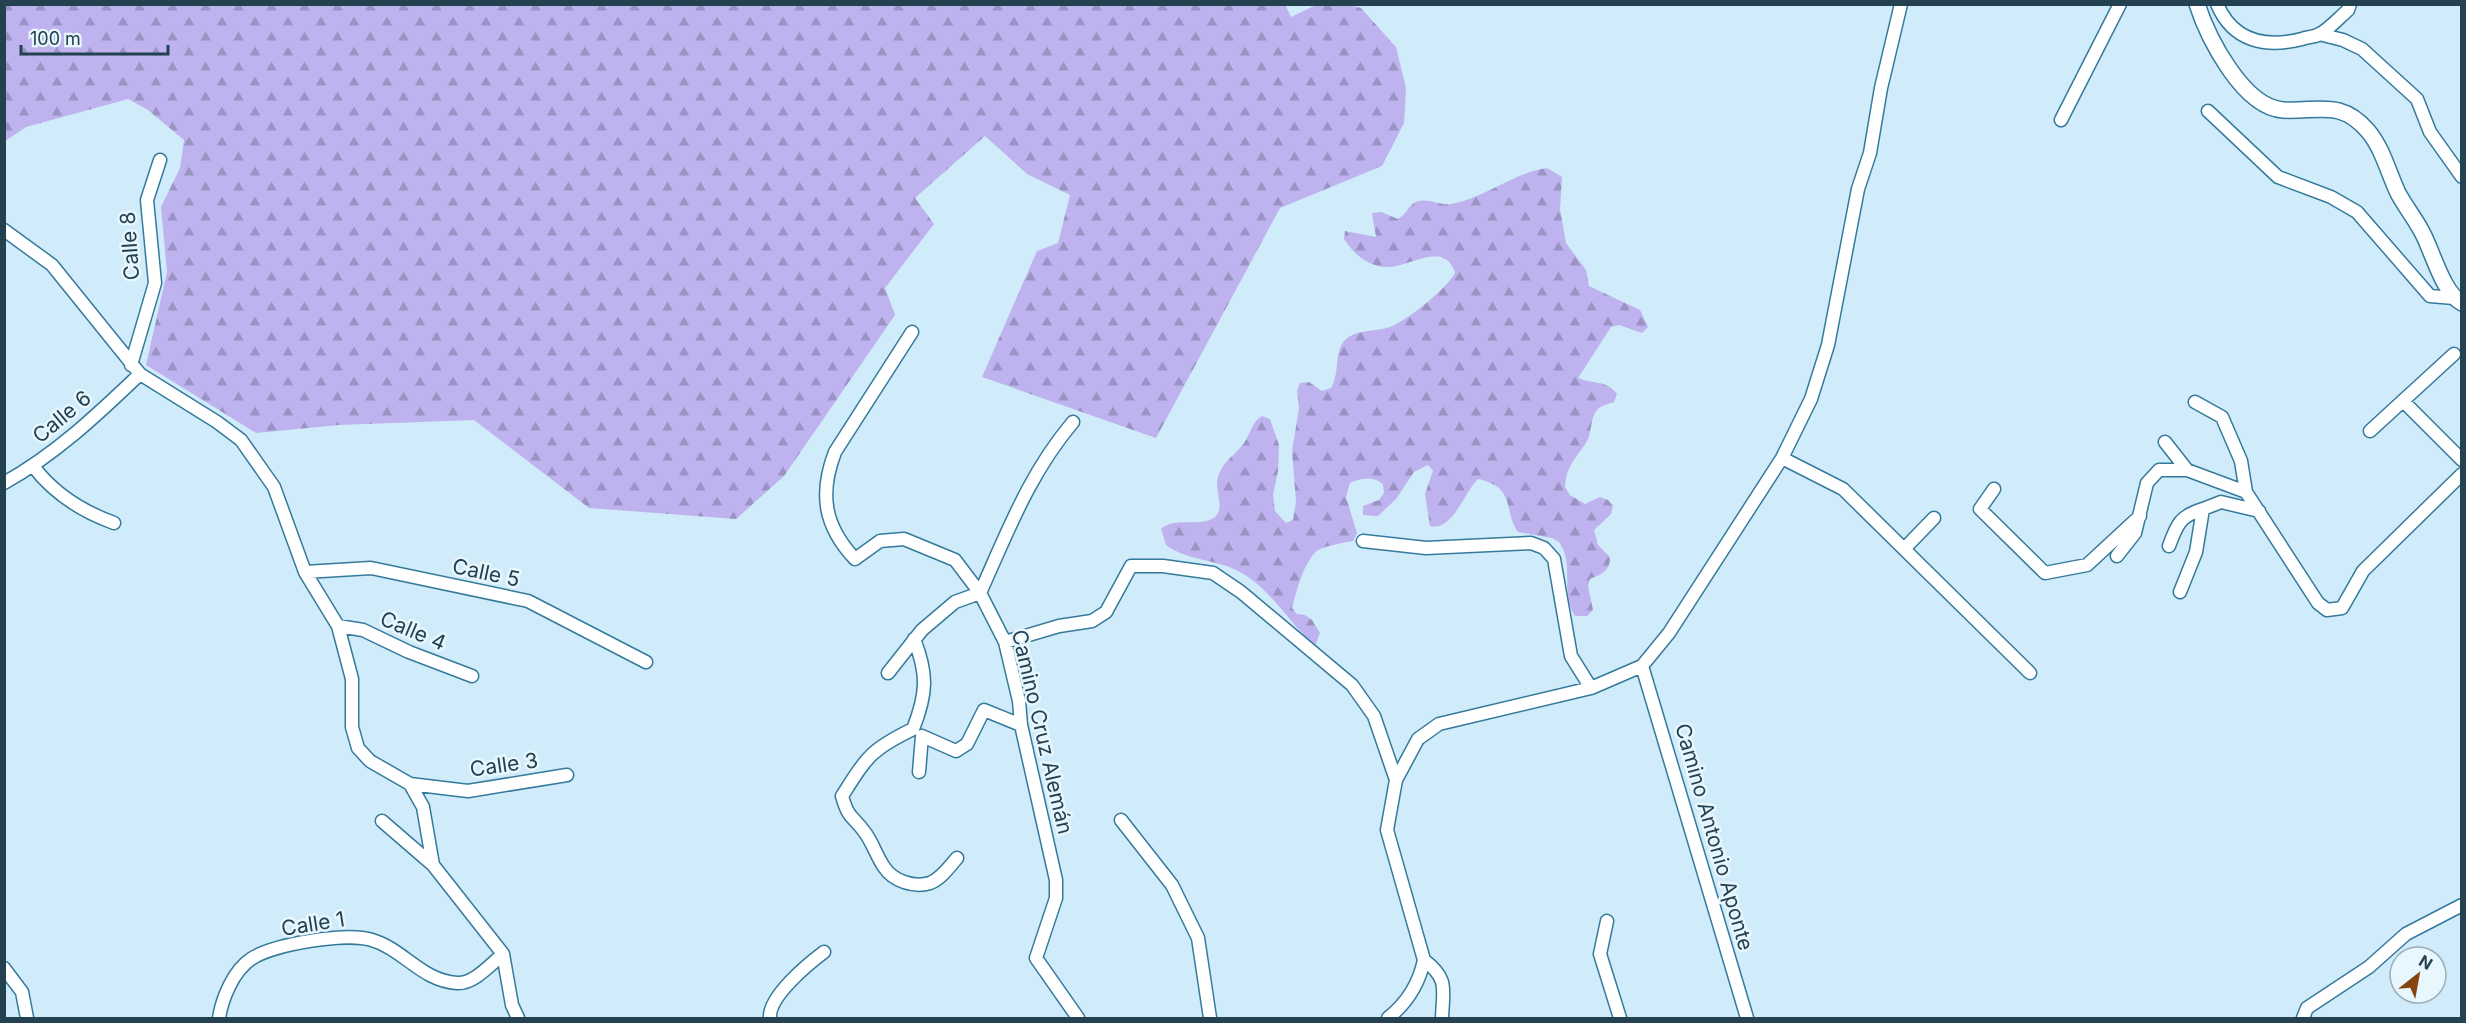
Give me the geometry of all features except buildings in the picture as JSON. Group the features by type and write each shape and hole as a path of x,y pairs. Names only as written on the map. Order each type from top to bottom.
{"main road":[{"path":"2197,4 2210,38 2245,88 2257,99 2282,110 2324,107 2344,112 2366,129 2377,144 2398,193 2424,234 2458,300"}],"street":[{"path":"1388,1018 1402,1007 1420,978 1424,960 1387,830 1396,780 1418,739 1439,724 1591,688 1642,666 1669,633 1782,458 1811,399 1828,345 1858,189 1870,153 1881,88 1901,4"},
{"path":"2061,120 2120,4"},
{"path":"2217,4 2220,12 2238,32 2258,42 2278,45 2319,34 2348,10 2350,4"},
{"path":"2319,34 2343,40 2362,49 2417,99 2430,132 2462,177"},
{"path":"2208,111 2278,177 2331,197 2357,212 2430,296 2458,300"},
{"name":"Calle 8","path":"131,365 155,283 147,200 160,160"},
{"path":"4,230 52,265 140,374 217,422 241,440 274,487 305,572 338,626 352,679 352,727 358,748 370,761 410,784 423,807 433,865"},
{"name":"Camino Cruz Alemán","path":"912,332 835,452 827,473 826,496 829,520 839,542 855,559 880,541 904,539 955,560 980,592 1005,642 1056,880 1056,898 1036,958 1078,1018"},
{"path":"2370,431 2454,354"},
{"name":"Calle 6","path":"4,483 33,466 80,431 140,374"},
{"path":"2403,401 2462,460"},
{"path":"2195,402 2223,417 2241,461 2246,492 2318,603 2327,610 2342,608 2363,571 2462,474"},
{"path":"888,673 914,639 955,602 980,592 1026,491 1047,452 1072,422"},
{"path":"2165,442 2187,470"},
{"path":"1782,458 1843,489 2030,673"},
{"path":"33,466 45,482 67,500 88,514 114,523"},
{"path":"2117,556 2135,533 2147,483 2159,470 2187,470 2246,492"},
{"path":"1994,489 1980,509 2046,573 2087,565 2141,515"},
{"path":"2169,546 2176,525 2187,514 2221,502 2259,511"},
{"path":"2180,592 2196,552 2203,508"},
{"path":"1904,549 1934,518"},
{"path":"1363,541 1426,548 1531,543 1544,548 1554,559 1571,656 1591,688"},
{"path":"1005,642 1059,626 1092,621 1106,612 1131,566 1163,566 1213,573 1241,592 1352,684 1374,717 1396,780"},
{"name":"Calle 5","path":"305,572 371,568 528,601 646,662"},
{"name":"Calle 4","path":"338,626 363,630 409,652 472,676"},
{"path":"914,639 923,662 926,687 912,729 868,755 842,796 847,815 866,833 884,868 894,879 909,883 930,883 946,871 957,858"},
{"name":"Camino Antonio Aponte","path":"1642,666 1747,1018"},
{"path":"919,772 922,736 956,751 967,744 984,710 1021,725"},
{"name":"Calle 3","path":"410,784 468,791 567,775"},
{"path":"1120,820 1172,885 1198,938 1210,1018"},
{"path":"382,821 433,865 503,954 512,1005 518,1018"},
{"path":"2303,1018 2307,1008 2369,967 2406,934 2462,905"},
{"path":"1607,921 1600,954 1620,1018"},
{"name":"Calle 1","path":"219,1018 221,1007 237,972 251,958 279,948 358,936 389,946 432,977 457,983 474,978 503,954"},
{"path":"770,1018 770,1012 783,991 804,967 824,952"},
{"path":"1424,960 1439,972 1443,982 1442,1018"},
{"path":"4,968 22,992 27,1018"}],"green space":[{"path":"5,4 1285,4 1291,17 1316,5 1350,5 1361,8 1396,47 1406,88 1404,123 1382,166 1280,208 1156,438 982,377 1037,251 1058,243 1070,195 1027,174 985,136 915,198 934,224 885,288 895,315 784,476 736,519 589,508 474,420 339,425 256,433 146,365 167,272 161,207 180,168 184,140 148,110 128,99 26,127 5,141"},
{"path":"1547,168 1562,177 1560,209 1566,243 1586,270 1589,286 1640,310 1648,327 1642,333 1619,325 1611,327 1578,378 1609,386 1617,394 1614,402 1601,407 1595,413 1589,437 1570,467 1565,487 1570,495 1585,504 1600,497 1608,500 1613,506 1611,514 1594,530 1598,545 1610,557 1610,562 1604,571 1590,579 1588,586 1593,610 1587,616 1575,616 1571,607 1568,598 1566,560 1559,542 1552,538 1518,532 1504,494 1499,488 1478,479 1457,510 1445,523 1430,526 1425,494 1433,471 1428,465 1414,472 1396,499 1378,516 1363,515 1363,506 1379,500 1384,493 1383,484 1367,479 1350,483 1346,497 1357,533 1353,541 1328,546 1315,553 1302,576 1292,608 1297,614 1305,615 1312,620 1320,633 1315,646 1251,579 1231,568 1183,554 1166,545 1161,529 1167,525 1180,522 1202,522 1218,514 1220,506 1217,485 1220,472 1244,443 1253,425 1262,416 1270,419 1279,445 1278,471 1273,495 1275,511 1286,523 1293,520 1296,502 1292,451 1299,408 1297,391 1300,383 1309,382 1322,391 1331,388 1339,350 1345,340 1355,334 1384,329 1398,323 1435,296 1455,273 1450,263 1434,256 1394,266 1385,267 1372,264 1356,254 1344,239 1345,231 1376,237 1372,213 1381,212 1398,219 1419,201 1451,204 1463,201 1522,175"}]}
